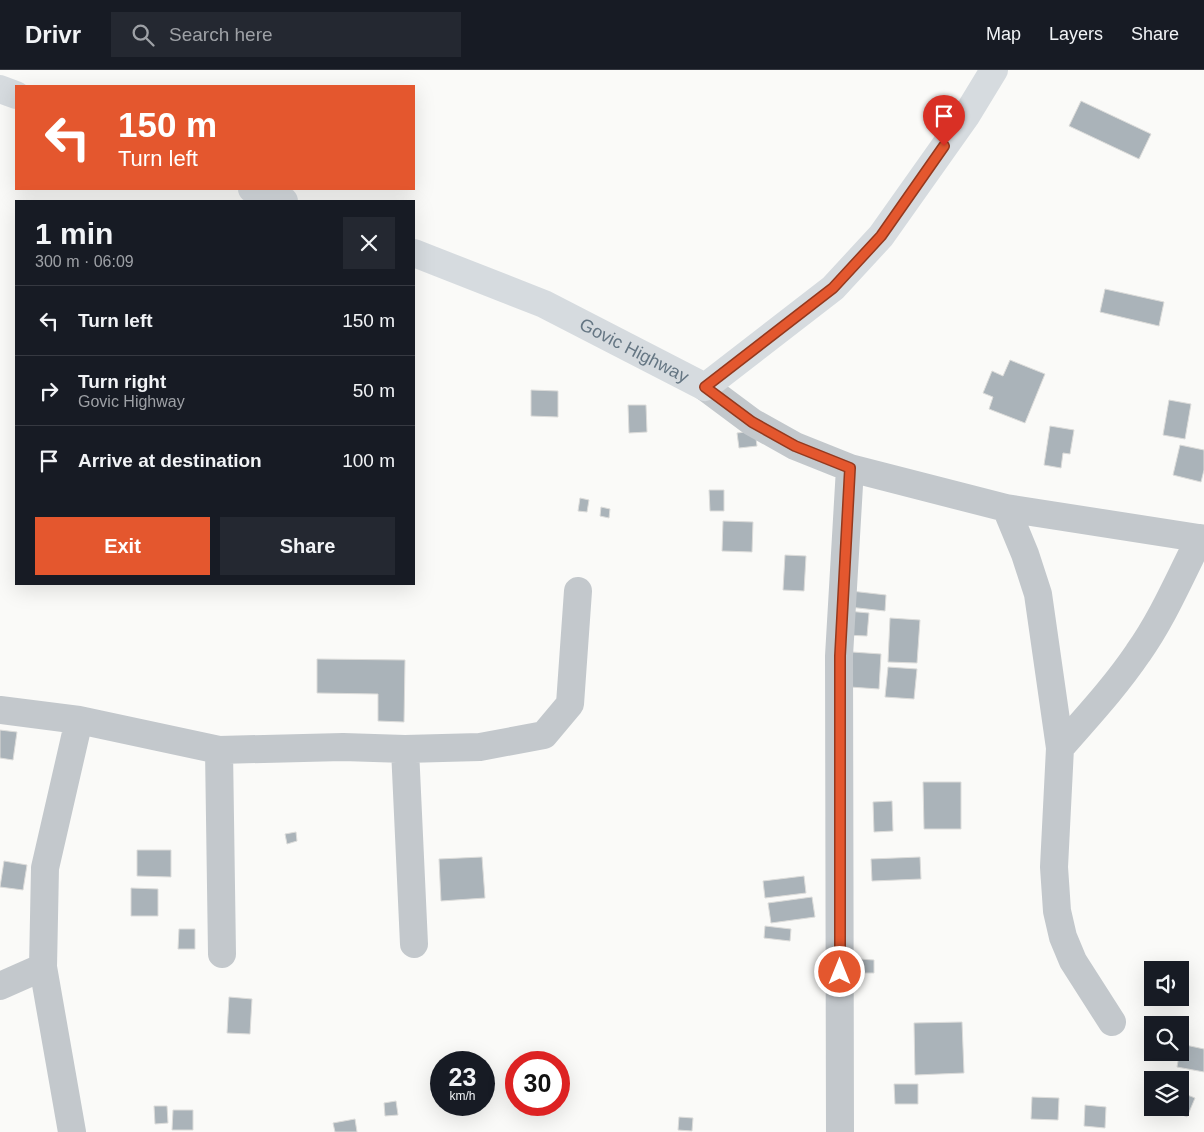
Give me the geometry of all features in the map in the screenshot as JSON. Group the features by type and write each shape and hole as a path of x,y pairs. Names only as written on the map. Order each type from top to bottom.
{"main road":[{"name":"Govic Highway","path":"415,253 544,304 705,387 833,288 881,236 966,116 994,70"},
{"path":"0,89 15,95"},
{"path":"255,190 281,200"}],"street":[{"path":"705,387 752,422 795,446 850,468 1006,508 1202,538 1157,624 1138,653 1060,748"},
{"path":"840,1132 840,656 850,468"},
{"path":"1006,508 1025,554 1038,594 1060,748 1054,867 1057,911 1063,937 1073,961 1112,1022"},
{"path":"0,710 79,720 219,750 343,746 405,748 480,747 544,735 570,704 578,591"},
{"path":"72,1132 43,968 45,868 79,720"},
{"path":"405,748 414,944"},
{"path":"219,750 222,954"},
{"path":"0,986 43,968"}],"building":[{"path":"1081,101 1151,134 1139,159 1069,126"},
{"path":"1105,289 1164,302 1159,326 1100,312"},
{"path":"1010,360 1045,374 1025,423 989,409 993,397 983,393 992,371 1003,376"},
{"path":"531,390 558,391 558,417 531,416"},
{"path":"1169,400 1191,404 1185,439 1163,435"},
{"path":"628,405 646,405 647,432 629,433"},
{"path":"1050,426 1074,430 1070,454 1063,453 1061,468 1044,465"},
{"path":"755,431 757,446 739,448 737,433"},
{"path":"1180,445 1204,450 1204,470 1201,482 1173,475"},
{"path":"709,490 724,490 724,511 710,511"},
{"path":"580,498 589,500 587,512 578,511"},
{"path":"601,507 610,509 609,518 600,516"},
{"path":"723,521 753,522 752,552 722,551"},
{"path":"785,555 806,556 804,591 783,590"},
{"path":"851,591 886,595 885,611 849,607"},
{"path":"847,611 869,613 867,636 845,635"},
{"path":"890,618 920,620 917,663 888,662"},
{"path":"852,652 881,654 879,689 850,687"},
{"path":"317,659 405,660 404,722 378,721 378,694 317,693"},
{"path":"888,667 917,669 914,699 885,697"},
{"path":"0,730 17,732 13,760 0,758"},
{"path":"923,782 961,782 961,829 924,829"},
{"path":"892,801 893,831 874,832 873,802"},
{"path":"296,832 297,841 287,844 285,834"},
{"path":"137,850 171,850 171,877 137,876"},
{"path":"482,857 485,898 441,901 439,859"},
{"path":"920,857 921,879 872,881 871,859"},
{"path":"4,861 27,865 23,890 0,887"},
{"path":"804,876 806,893 765,898 763,881"},
{"path":"131,888 158,889 158,916 131,916"},
{"path":"812,897 815,917 771,923 768,903"},
{"path":"765,926 791,929 790,941 764,938"},
{"path":"179,929 195,929 195,949 178,949"},
{"path":"858,959 874,960 874,973 858,973"},
{"path":"229,997 252,999 250,1034 227,1033"},
{"path":"962,1022 964,1073 915,1075 914,1023"},
{"path":"1189,1046 1204,1049 1204,1072 1177,1067 1178,1061 1189,1061"},
{"path":"894,1084 918,1084 918,1104 895,1104"},
{"path":"1189,1096 1195,1098 1189,1112"},
{"path":"1032,1097 1059,1098 1058,1120 1031,1119"},
{"path":"396,1101 398,1115 385,1116 384,1103"},
{"path":"1085,1105 1106,1107 1105,1128 1084,1126"},
{"path":"154,1106 167,1106 168,1123 155,1124"},
{"path":"173,1110 193,1110 193,1130 172,1130"},
{"path":"679,1117 693,1118 692,1131 678,1130"},
{"path":"355,1119 357,1132 335,1132 333,1123"}],"route":[{"path":"840,972 840,656 850,468 795,446 752,422 705,387 833,288 881,236 944,146"}]}
